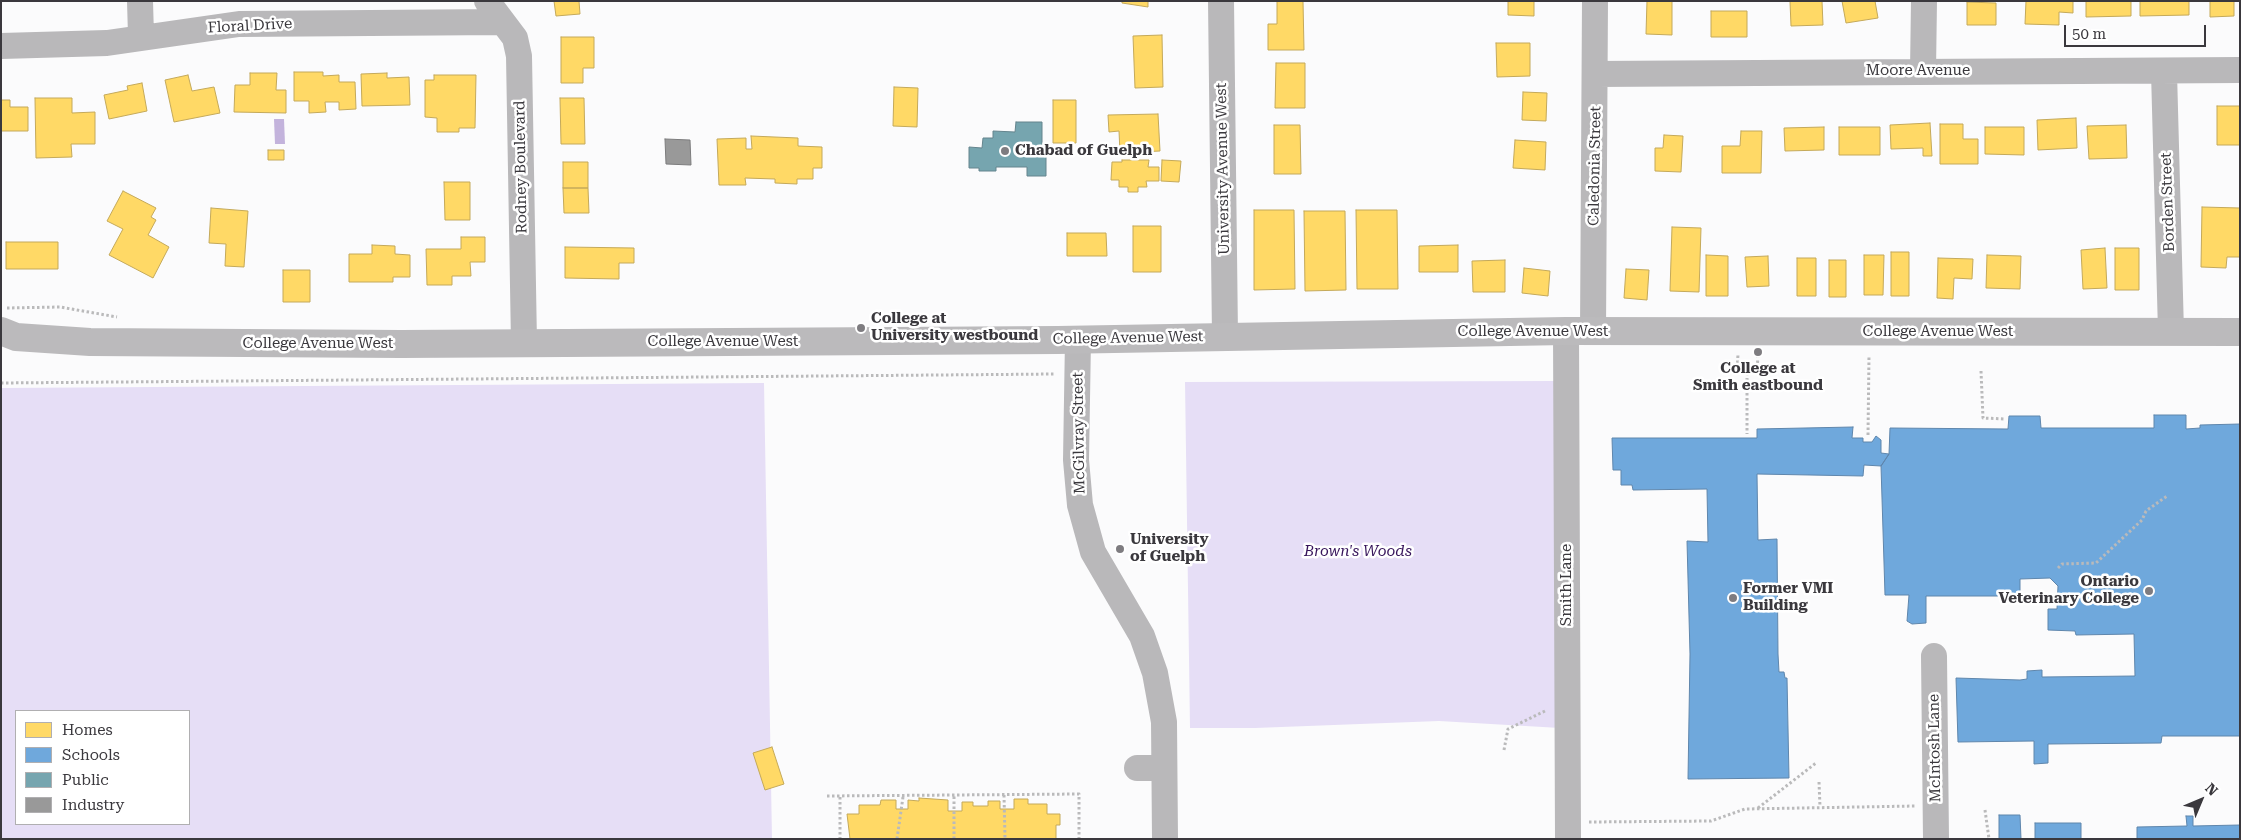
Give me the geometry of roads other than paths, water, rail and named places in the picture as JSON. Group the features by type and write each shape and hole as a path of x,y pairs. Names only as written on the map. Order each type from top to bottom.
{"main road":[{"name":"College Avenue West","path":"6,339 100,342 524,343 1078,339 1566,331 2240,332"}],"street":[{"path":"140,1 140,36"},
{"name":"University Avenue West","path":"1222,1 1225,336"},
{"name":"Caledonia Street","path":"1593,331 1595,1"},
{"path":"1923,71 1924,1"},
{"name":"Floral Drive","path":"1,46 81,45 239,24 494,12"},
{"name":"Rodney Boulevard","path":"494,12 515,38 519,56 524,343"},
{"name":"Moore Avenue","path":"1596,74 1923,71 2164,72 2240,70"},
{"name":"Borden Street","path":"2164,72 2171,332"},
{"name":"Smith Lane","path":"1566,331 1568,831"},
{"name":"McGilvray Street","path":"1078,339 1076,460 1080,505 1093,552 1137,627 1152,660 1163,711 1165,839"},
{"name":"McIntosh Lane","path":"1934,656 1936,839"},
{"path":"1137,768 1164,768"}],"place":[{"name":"Chabad of Guelph","path":"1005,151"},
{"name":"College at University westbound","path":"861,328"},
{"name":"College at Smith eastbound","path":"1758,352"},
{"name":"University of Guelph","path":"1120,549"},
{"name":"Ontario Veterinary College","path":"2149,591"},
{"name":"Former VMI Building","path":"1733,598"}],"park label":[{"name":"Brown's Woods","path":"1358,552"}]}
